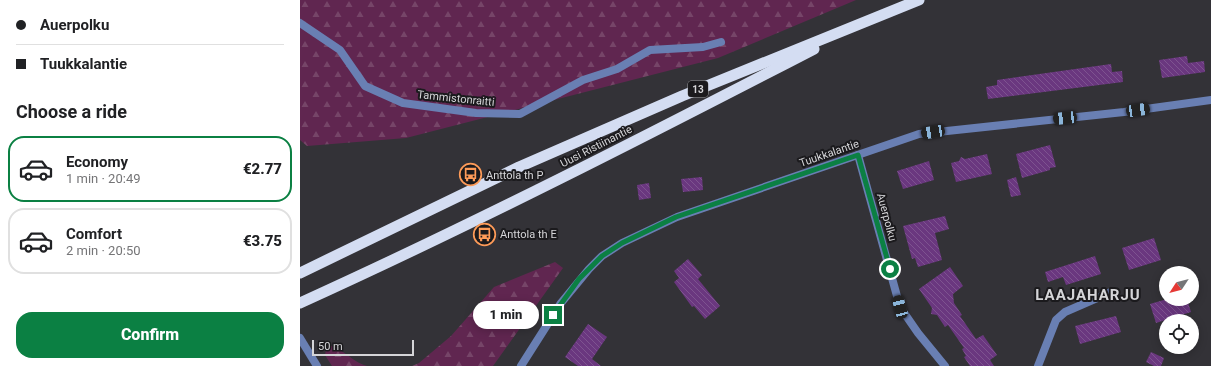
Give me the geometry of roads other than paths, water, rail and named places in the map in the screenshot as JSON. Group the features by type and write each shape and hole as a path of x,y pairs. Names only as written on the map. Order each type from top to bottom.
{"highway":[{"name":"Uusi Ristiinantie","path":"300,273 519,167 682,96 919,0"},
{"name":"Uusi Ristiinantie","path":"300,303 414,251 583,168 879,15"}],"street":[{"name":"Tammistonraitti","path":"300,23 340,50 365,86 403,103 476,113 520,114 583,80 617,69 650,50 703,47 721,42"},
{"name":"Tuukkalantie","path":"521,366 561,302 579,279 602,256 622,243 676,217 919,134 1124,112 1211,100"},
{"name":"Auerpolku","path":"858,155 900,307 918,333 945,366"},
{"path":"1038,366 1056,320 1065,312 1111,292"},
{"path":"300,338 317,366"}],"place":[{"name":"Anttola th P","path":"471,175"},
{"name":"Anttola th E","path":"485,234"}],"district":[{"name":"LAAJAHARJU","path":"1088,295"}]}
